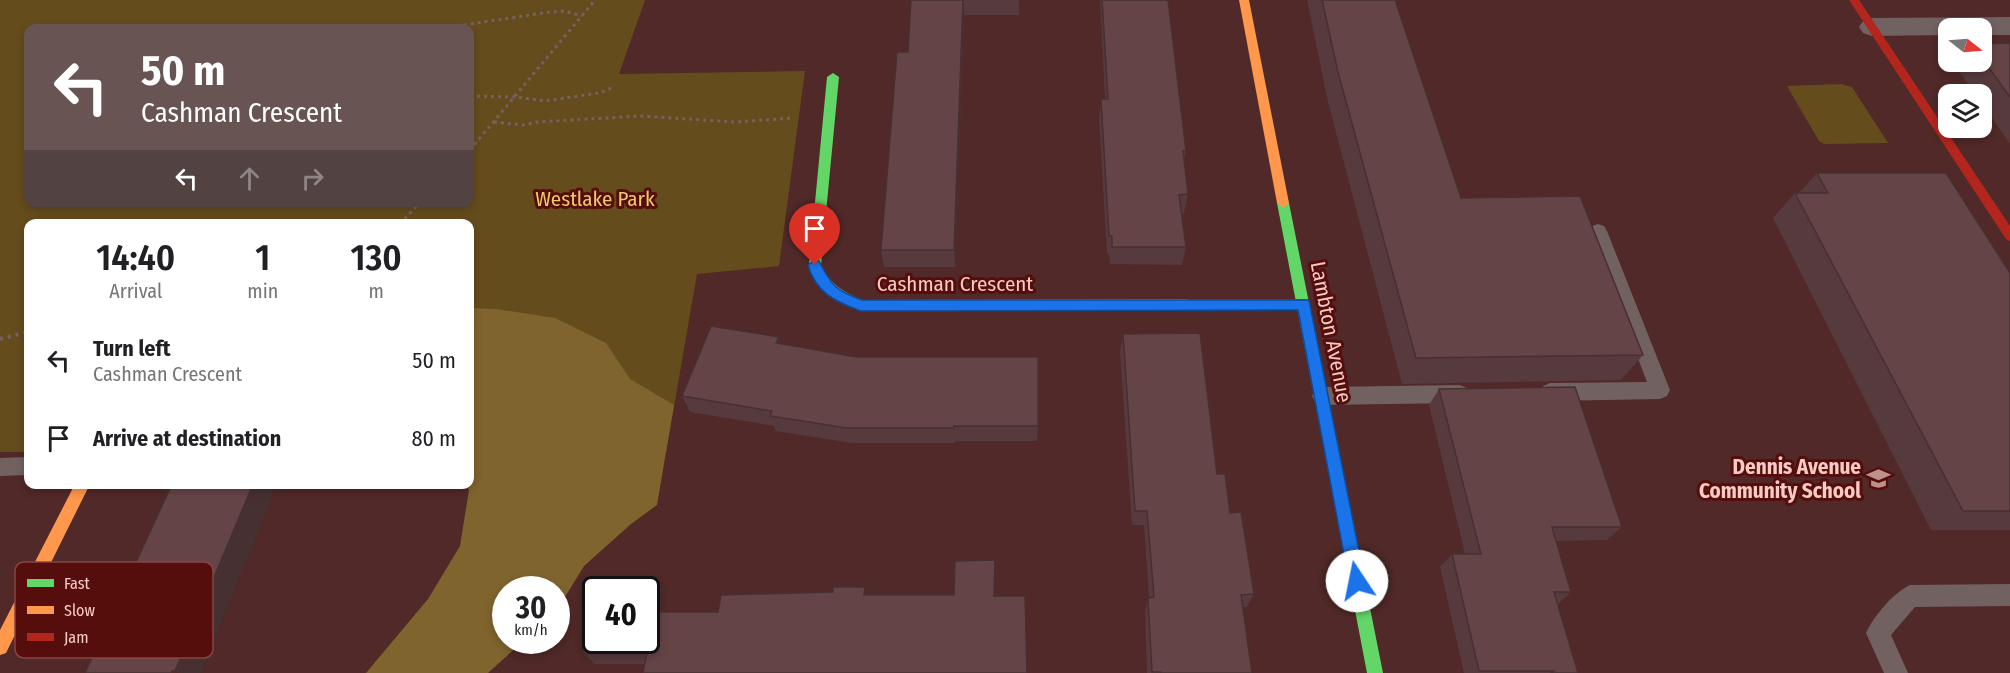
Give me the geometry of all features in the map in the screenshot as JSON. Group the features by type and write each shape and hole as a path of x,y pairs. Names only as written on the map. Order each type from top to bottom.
{"street":[{"name":"Lambton Avenue","path":"1244,0 1375,673"},
{"path":"1854,0 2010,236"},
{"path":"1872,27 2010,26"},
{"name":"Cashman Crescent","path":"833,77 815,265 818,277 835,296 861,305 1304,304"},
{"path":"43,562 80,489"},
{"path":"0,646 15,617"}],"lane":[{"path":"1531,393 1660,390 1598,231"},
{"path":"1322,396 1484,394"},
{"path":"0,467 24,466"},
{"path":"1896,673 1878,633 1910,597 2010,595"}],"path":[{"path":"474,145 595,0"},
{"path":"474,24 499,21 513,16 557,11 582,16"},
{"path":"474,96 516,97 545,101 599,93 614,87"},
{"path":"494,122 524,125 537,122 641,116 735,122 830,117"},
{"path":"405,219 415,207"},
{"path":"0,339 24,333"}],"green space":[{"name":"Westlake Park","path":"0,0 645,0 619,74 805,71 779,266 697,274 666,453 474,452 474,219 24,219 24,452 0,452"},
{"path":"1841,84 1852,87 1888,143 1824,144 1819,141 1787,86"}],"shaded area":[{"path":"474,308 496,309 555,318 606,343 630,379 674,405 657,505 631,524 584,566 570,589 570,576 492,576 492,654 509,654 488,673 366,673 428,599 460,546 468,489 474,489"}],"building":[{"path":"911,0 963,0 954,250 881,250 897,52 908,52"},
{"path":"1102,0 1168,0 1186,151 1183,151 1188,194 1179,195 1186,247 1112,247 1112,236 1109,236 1101,99 1108,99"},
{"path":"1322,0 1395,0 1461,198 1580,196 1643,355 1416,358 1338,72"},
{"path":"2010,43 2010,97 1992,72 1992,44"},
{"path":"1817,173 1946,173 2010,273 2010,511 1963,511 1795,193 1828,193"},
{"path":"711,326 779,337 776,343 857,357 1038,357 1038,426 847,428 770,416 772,411 682,396"},
{"path":"1200,333 1217,474 1225,474 1230,513 1241,512 1254,594 1241,595 1252,673 1152,672 1148,598 1154,597 1147,511 1135,511 1123,334"},
{"path":"1575,387 1622,527 1552,527 1571,592 1554,592 1578,673 1479,671 1452,554 1481,554 1439,389"},
{"path":"170,489 251,489 213,580 213,562 136,562"},
{"path":"995,560 994,596 1025,596 1027,673 643,673 647,654 660,654 660,612 718,612 721,595 833,592 833,587 865,587 864,595 954,595 955,561"},
{"path":"92,658 180,658 175,671 171,673 85,673"}],"traffic: fast":[{"path":"833,77 815,265 822,280 839,295 861,305 1190,304"},
{"path":"1283,203 1375,673"}],"traffic: slow":[{"path":"1244,0 1283,203"},
{"path":"43,562 80,489"},
{"path":"0,647 15,618"}],"traffic: jam":[{"path":"1854,0 2010,236"},
{"path":"1190,304 1304,304"}],"place":[{"name":"Dennis Avenue Community School","path":"1879,479"}],"route":[{"path":"815,265 818,277 835,296 861,305 1304,304 1357,581"}]}
